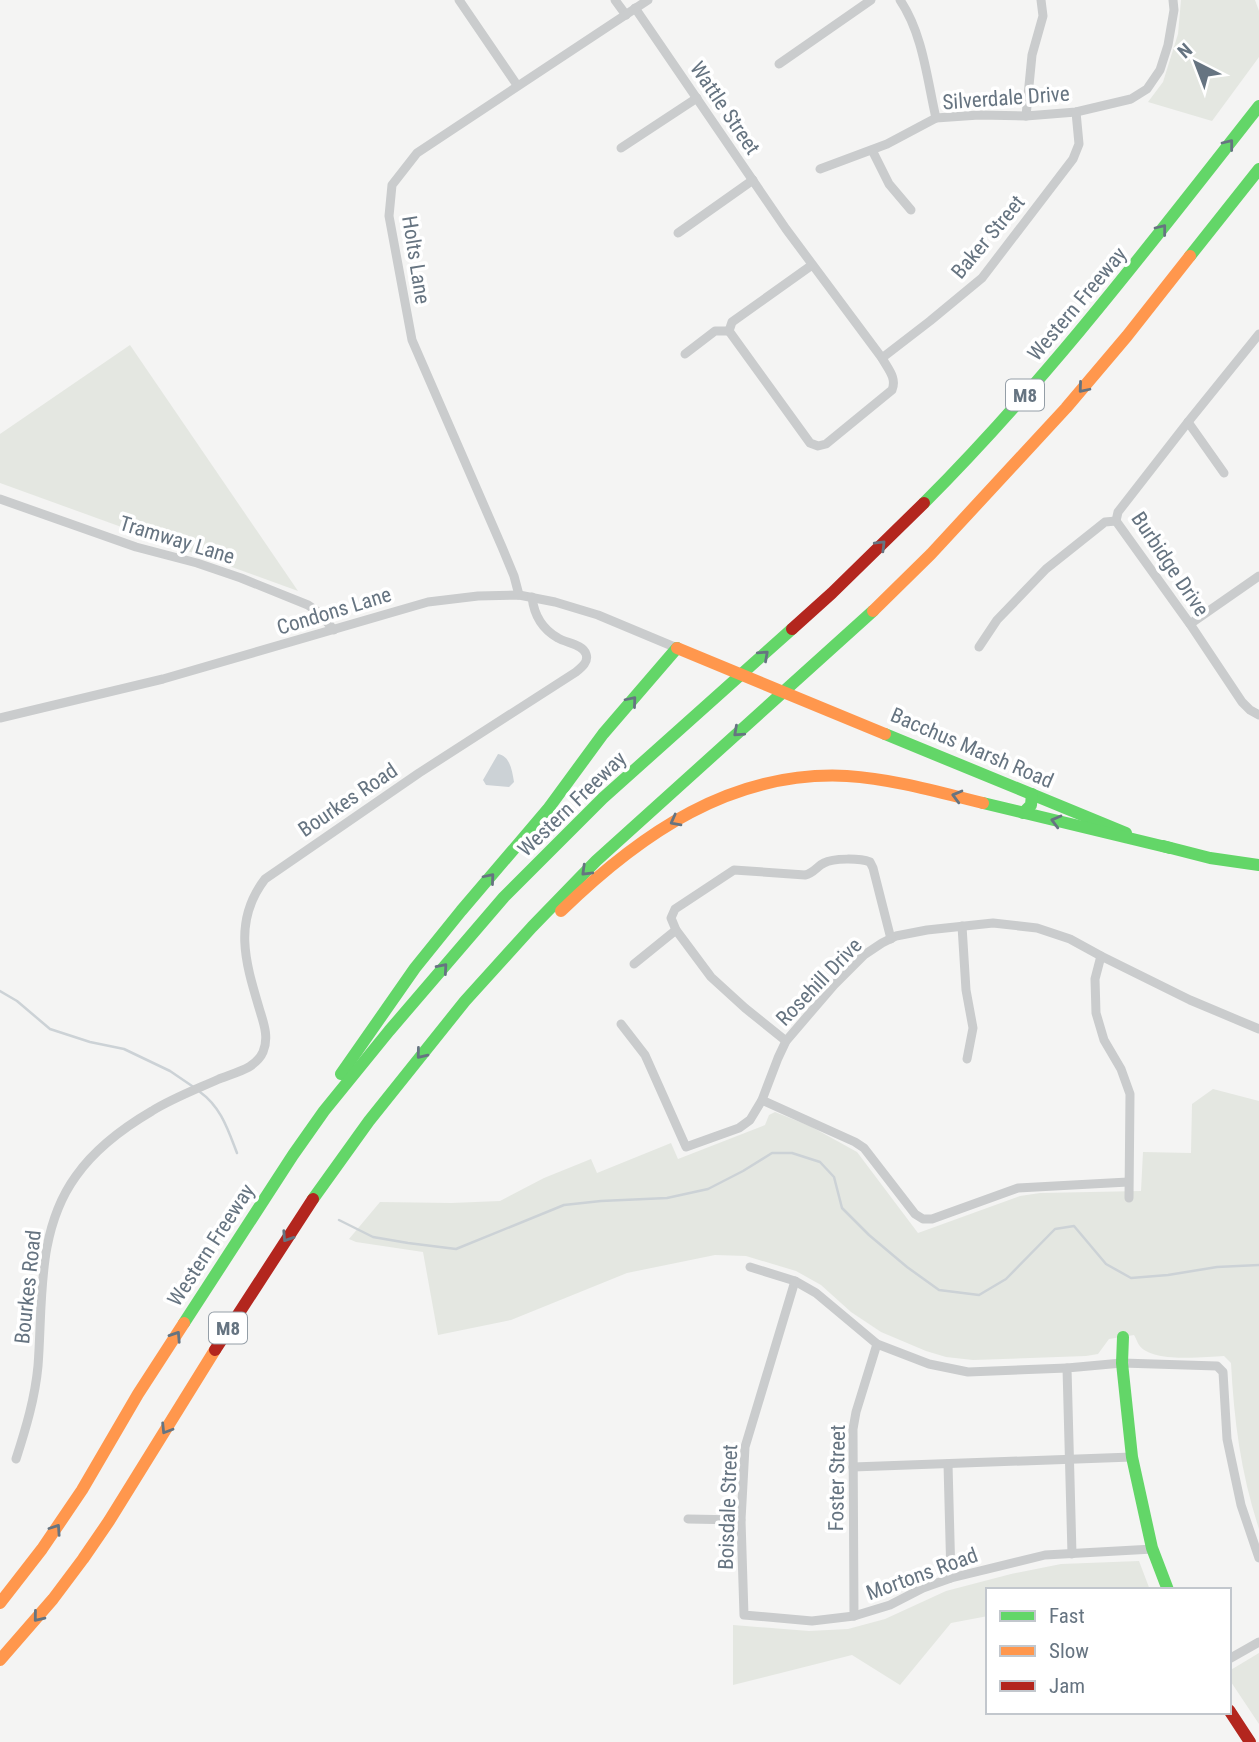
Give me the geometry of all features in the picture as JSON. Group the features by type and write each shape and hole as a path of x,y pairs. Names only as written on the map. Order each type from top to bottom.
{"main road":[{"name":"Western Freeway","path":"0,1603 42,1549 75,1500 138,1394 293,1155 324,1111 388,1031 504,897 603,798 832,593 926,500 1038,381 1127,275 1259,106"},
{"name":"M8","path":"0,1660 53,1599 109,1521 302,1214 369,1121 465,1001 531,927 604,853 862,621 996,486 1127,336 1259,169"},
{"path":"293,1155 333,1086 415,968 548,809 603,734 677,648"},
{"name":"Bacchus Marsh Road","path":"677,648 1130,834 1170,848 1259,865"},
{"path":"465,1001 513,959 575,898 651,835 710,803 753,786 794,778 861,776 911,785 1115,837 1170,848"},
{"path":"1023,813 1031,807 1032,794"},
{"path":"1123,1337 1122,1363 1132,1457 1144,1518 1167,1588"},
{"path":"1231,1713 1250,1742"}],"street":[{"path":"459,0 517,85"},
{"path":"615,0 626,15"},
{"name":"Holts Lane","path":"519,595 502,547 411,340 389,216 392,185 417,153 648,0"},
{"path":"779,64 872,0"},
{"path":"900,0 907,10 918,40 936,118"},
{"path":"1026,116 1032,55 1043,16 1041,0"},
{"name":"Silverdale Drive","path":"820,169 887,144 936,118 1076,112 1131,99 1147,89 1160,70 1168,45 1173,0"},
{"name":"Wattle Street","path":"635,8 786,229 882,358 895,383 892,390 825,444 818,446 810,443 729,331"},
{"path":"621,148 697,98"},
{"name":"Baker Street","path":"882,358 982,278 1073,159 1079,144 1076,112"},
{"path":"872,150 889,184 911,210"},
{"path":"678,233 753,180"},
{"path":"685,354 715,331 729,331 732,322 812,265"},
{"name":"Burbidge Drive","path":"1259,334 1118,512 1115,521 1190,624 1242,702 1259,715"},
{"path":"1188,422 1224,473"},
{"name":"Tramway Lane","path":"0,499 136,548 197,563 241,578 308,605 334,630"},
{"path":"979,647 997,620 1046,569 1105,522 1115,521"},
{"path":"1190,624 1259,576"},
{"name":"Condons Lane","path":"0,718 163,679 428,602 478,596 532,597 598,615 677,648"},
{"name":"Bourkes Road","path":"16,1459 34,1395 38,1367 48,1235 64,1196 80,1170 125,1128 151,1111 245,1069 264,1051 266,1036 246,960 245,938 250,905 256,890 265,879 583,665 587,655 583,649 558,638 543,626 533,610 532,597"},
{"path":"786,1041 711,978 676,930 671,918 676,909 733,870 805,875 812,873 825,862 862,859 870,862 873,867 891,939"},
{"name":"Rosehill Drive","path":"621,1024 645,1055 686,1147 739,1128 750,1120 762,1100 786,1041 864,955 891,939 927,930 993,923 1037,928 1069,939 1190,1000 1259,1029"},
{"path":"962,926 966,990 973,1028 967,1059"},
{"path":"634,964 676,930"},
{"path":"1101,956 1095,979 1096,1013 1104,1041 1121,1069 1130,1094 1129,1198"},
{"path":"762,1100 856,1142 864,1148 915,1214 923,1219 932,1219 1018,1188 1128,1182"},
{"path":"750,1268 795,1281 816,1293 877,1344 929,1364 968,1372 1122,1363 1217,1366 1223,1372 1227,1439 1241,1505 1259,1558"},
{"name":"Boisdale Street","path":"744,1615 741,1520 745,1447 795,1281"},
{"name":"Foster Street","path":"854,1616 853,1429 877,1344"},
{"path":"1067,1368 1072,1554"},
{"path":"853,1467 1132,1457"},
{"path":"948,1464 951,1578"},
{"path":"688,1519 741,1520"},
{"name":"Mortons Road","path":"744,1615 812,1621 854,1616 890,1605 923,1588 951,1578 1045,1555 1153,1549"},
{"path":"1231,1658 1259,1642"}],"shaded area":[{"path":"1181,0 1255,0 1259,11 1259,57 1212,121 1148,102 1163,82 1178,34"},
{"path":"130,345 298,591 0,483 0,434"},
{"path":"498,754 508,761 511,768 514,782 509,787 486,785 483,780"},
{"path":"1213,1089 1259,1101 1259,1529 1239,1447 1231,1363 1224,1356 1166,1357 1145,1351 1134,1335 1109,1339 1098,1354 1086,1356 973,1360 946,1357 881,1332 851,1312 821,1285 796,1271 746,1256 715,1255 627,1273 511,1320 438,1335 423,1252 349,1239 380,1202 500,1201 544,1178 591,1159 597,1173 671,1143 678,1159 765,1125 769,1115 775,1112 810,1126 857,1152 918,1233 1020,1196 1040,1193 1141,1191 1143,1152 1191,1153 1192,1104"},
{"path":"1139,1561 1149,1588 986,1588 986,1616 951,1623 900,1685 852,1655 733,1685 733,1625 809,1631 848,1629 885,1619 946,1591 1061,1564"},
{"path":"1259,1653 1259,1724 1231,1682 1231,1670"}],"waterway":[{"path":"0,991 17,1001 50,1029 90,1042 124,1049 170,1071 195,1088"},
{"path":"200,1092 219,1112 237,1153"},
{"path":"339,1220 373,1237 456,1249 564,1205 667,1198 708,1189 772,1153 792,1153 820,1162 834,1177 842,1208 869,1235 939,1290 979,1295 1006,1279 1055,1229 1074,1226 1106,1264 1131,1278 1217,1267 1259,1265"}],"traffic: fast":[{"path":"924,503 1056,359 1259,106"},
{"path":"1190,256 1259,169"},
{"path":"313,1199 369,1121 465,1001 532,927 596,861 873,611"},
{"path":"184,1323 324,1111 504,897 603,798 792,629"},
{"path":"341,1074 415,968 548,809 603,734 677,648"},
{"path":"885,734 1126,833"},
{"path":"1023,813 1031,805 1032,794"},
{"path":"983,803 1170,848"},
{"path":"1163,846 1210,858 1259,865"},
{"path":"1123,1337 1122,1363 1132,1457 1152,1548 1167,1588"}],"traffic: slow":[{"path":"873,611 931,554 1066,408 1190,256"},
{"path":"677,648 885,734"},
{"path":"561,911 591,883 656,833 690,812 765,784 805,777 847,776 898,783 983,803"},
{"path":"0,1603 42,1549 82,1490 138,1394 184,1323"},
{"path":"0,1660 53,1599 83,1559 215,1350"}],"traffic: jam":[{"path":"792,629 924,503"},
{"path":"215,1350 313,1199"},
{"path":"1231,1713 1250,1742"}]}
